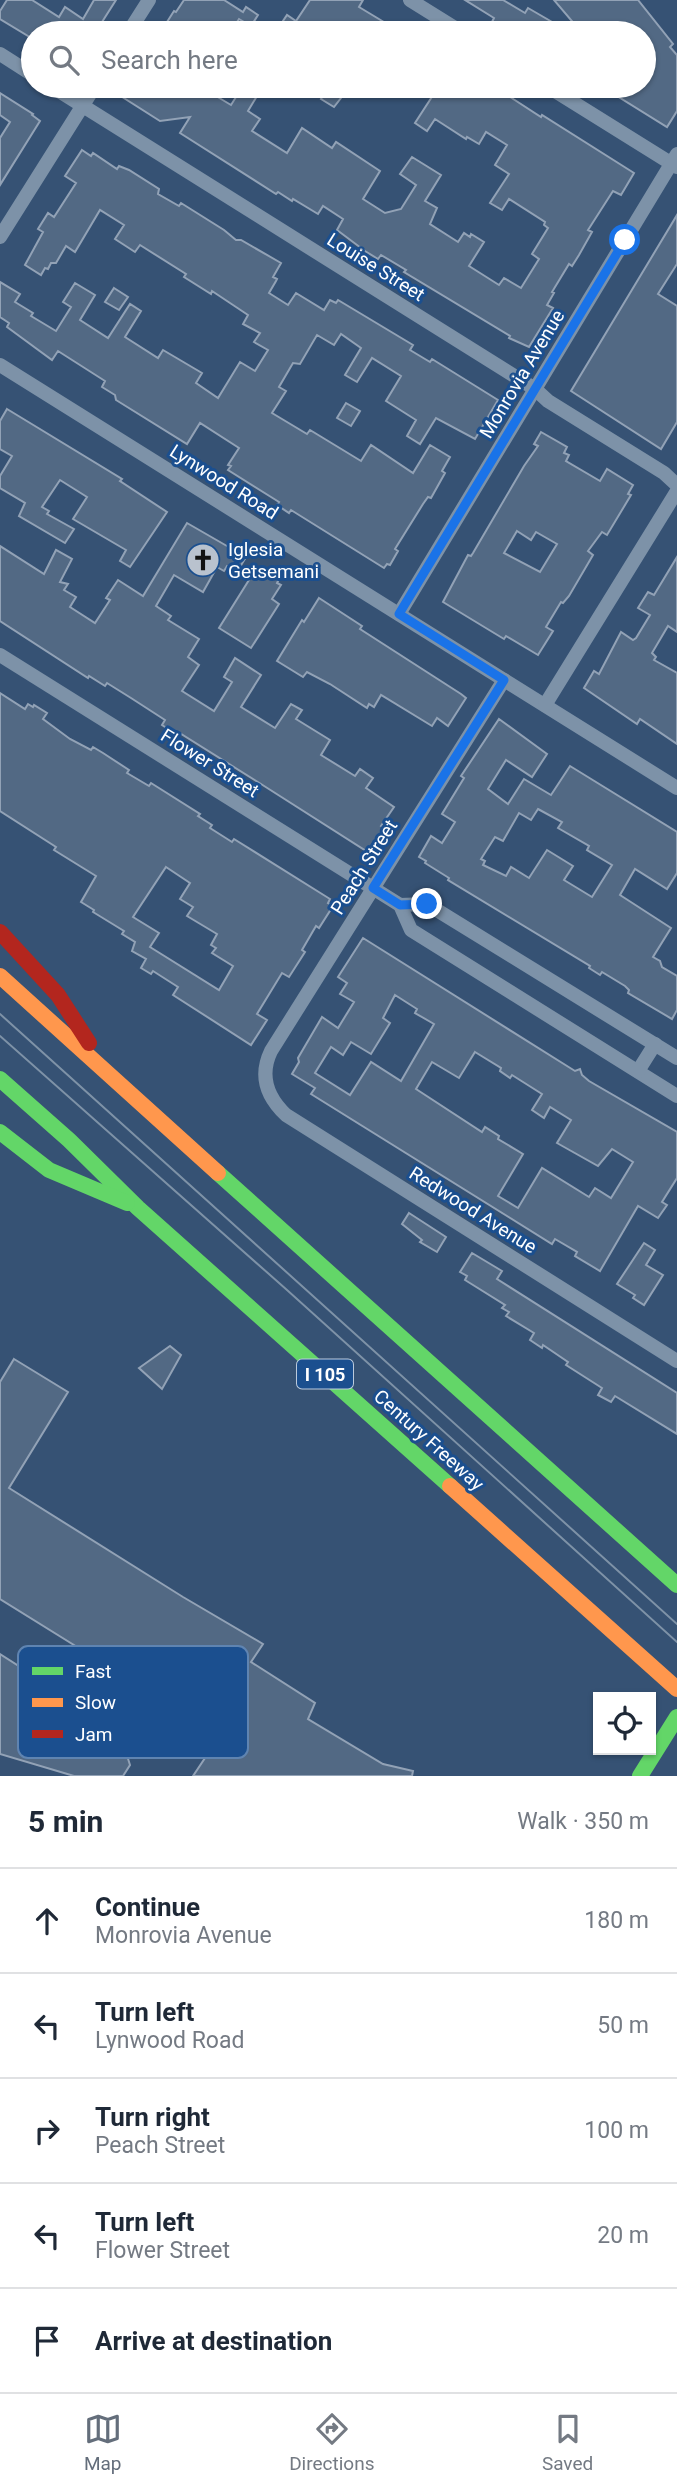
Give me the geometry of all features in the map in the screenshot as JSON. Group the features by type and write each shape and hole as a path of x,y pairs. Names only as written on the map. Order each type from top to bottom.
{"main road":[{"path":"0,932 58,995 107,1070"},
{"path":"0,976 677,1586"},
{"name":"Century Freeway","path":"0,1079 69,1140 138,1208 677,1689"},
{"path":"0,1132 49,1170 138,1208"},
{"path":"640,1776 677,1717"}],"street":[{"path":"136,21 149,0"},
{"path":"410,0 444,21"},
{"path":"0,54 21,67"},
{"name":"Louise Street","path":"70,98 535,389 548,401 664,473 677,488"},
{"path":"0,237 88,98"},
{"path":"567,98 675,162"},
{"name":"Monrovia Avenue","path":"399,614 675,162"},
{"name":"Lynwood Road","path":"0,365 677,788"},
{"path":"545,705 677,488"},
{"name":"Flower Street","path":"0,655 400,905 411,930 677,1096"},
{"name":"Peach Street","path":"265,1078 271,1051 504,680"},
{"name":"Flower Street","path":"400,905 427,904 677,1058"},
{"path":"638,1071 655,1044"},
{"name":"Redwood Avenue","path":"265,1078 271,1098 286,1115 677,1361"}],"building":[{"path":"7,0 32,0 59,17 65,7 83,19 94,0 116,0 103,21 21,21 21,32 0,19 0,11"},
{"path":"184,0 224,0 243,12 246,7 258,15 254,21 168,21 174,11 176,12"},
{"path":"310,0 363,0 359,7 382,21 296,21"},
{"path":"465,0 503,0 525,13 528,8 550,21 492,21 494,18"},
{"path":"554,0 638,0 655,21 572,21"},
{"path":"287,15 296,21 283,21"},
{"path":"656,23 673,44 670,47 677,55 677,111 667,127 620,98 656,98"},
{"path":"0,93 40,121 0,185 0,138 10,122 0,115"},
{"path":"124,98 219,98 231,105 235,98 256,98 248,111 260,119 252,131 287,153 302,128 332,148 336,142 380,171 363,199 385,213 401,209 416,185 400,174 412,157 441,175 425,201 437,208 430,224 458,242 464,233 484,242 469,266 499,285 504,278 521,288 539,259 532,254 548,228 544,225 545,222 509,199 502,210 490,203 509,174 495,165 507,145 486,132 479,144 435,119 427,131 415,123 431,98 512,98 634,173 621,195 613,191 588,230 592,232 572,266 569,264 552,292 554,293 547,305 553,308 529,347 509,338 510,336 404,272 406,270 381,255 378,259 365,251 337,230 343,219 323,206 318,214 293,199 292,201 278,192 276,194 180,133 190,117 160,121"},
{"path":"322,98 341,98 334,107"},
{"path":"82,150 91,156 93,153 117,169 119,166 129,170 159,189 158,194 179,206 181,203 236,240 241,240 281,263 273,277 277,279 269,293 288,305 296,293 324,310 330,300 336,303 338,300 413,345 410,350 430,362 432,359 498,400 475,439 436,418 420,444 407,436 416,420 386,401 401,376 372,358 357,382 345,375 361,348 341,334 334,345 317,335 300,364 293,363 279,387 286,391 272,413 307,434 310,430 361,461 371,445 413,473 430,445 450,457 442,471 445,473 431,498 428,497 423,504 395,549 398,551 390,565 387,564 384,568 291,510 289,513 277,505 279,502 228,470 231,466 228,465 239,448 200,423 187,444 116,400 115,395 102,387 105,381 58,351 52,360 7,327 9,323 0,317 0,282 20,294 15,302 33,313 31,316 56,331 71,307 63,302 75,283 95,295 80,320 108,338 130,304 141,311 125,337 158,358 163,350 202,373 196,383 218,398 240,362 255,371 268,350 254,342 260,333 243,324 248,315 212,291 211,294 184,277 186,274 140,245 135,252 115,239 124,225 100,210 75,252 66,246 56,263 51,263 41,275 25,265 43,232 38,229 48,213 54,217 76,183 65,176"},
{"path":"677,215 677,264 658,294 677,306 677,422 661,449 571,391"},
{"path":"114,288 128,297 119,310 105,302"},
{"path":"346,403 360,411 351,426 337,418"},
{"path":"7,409 122,479 120,481 167,512 130,567 120,561 126,550 73,519 87,497 60,480 42,507 49,511 47,514 74,529 65,543 19,516 25,503 0,488 0,476 12,456 0,449 0,421"},
{"path":"541,432 567,447 564,453 569,455 566,461 600,481 607,469 633,485 628,494 631,495 607,535 602,532 588,551 593,555 569,596 561,602 546,627 553,631 538,655 506,636 504,639 443,602 468,555 473,553 538,446 534,444","holes":["517,531 531,540 536,532 557,544 540,572 504,553"]},
{"path":"187,523 246,557 237,572 227,566 224,571 217,567 203,592 174,575 156,606 171,616 168,620 199,639 188,657 199,665 182,691 214,711 232,682 224,677 235,658 261,675 241,707 275,728 291,704 302,710 296,719 330,740 321,755 355,776 360,769 373,778 366,788 394,807 381,826 386,829 371,854 178,732 177,735 162,725 165,720 131,698 107,683 105,686 89,676 88,678 0,621 0,546 44,574 56,550 72,559 60,582 68,584 64,590 76,597 70,607 95,623 110,600 106,598 118,580 143,596"},
{"path":"677,557 677,632 668,626 652,653 656,657 654,660 677,673 677,744 640,719 637,724 584,688 594,671 599,674 621,632 633,640 636,638 650,615 638,608 648,592 654,595"},
{"path":"254,572 262,578 269,572 279,579 277,583 281,585 272,599 279,604 251,648 219,628"},
{"path":"319,598 362,626 360,629 466,698 448,726 437,718 432,726 381,695 374,707 369,704 367,708 330,684 307,672 303,677 277,661"},
{"path":"0,693 25,709 28,704 33,707 34,705 47,713 43,719 70,739 91,750 93,747 129,770 127,773 149,786 151,783 200,814 198,816 212,825 210,828 232,842 234,839 330,899 328,903 333,906 319,928 316,926 302,950 305,952 289,977 282,973 257,1014 267,1020 251,1045 173,995 178,987 153,971 151,974 141,968 146,959 132,951 135,942 122,934 124,931 81,902 96,876 0,811","holes":["166,867 190,883 180,899 193,907 187,916 217,934 211,945 216,948 212,953 233,966 219,990 150,947 159,933 133,917"]},
{"path":"499,719 547,754 532,777 506,760 488,789 508,804 524,779 551,795 570,766 677,832 677,873 667,889 635,869 620,895 671,928 653,957 660,961 662,967 677,976 677,1010 672,1019 628,993 629,990 625,986 602,972 600,975 589,968 590,966 448,880 449,878 419,857 431,836 442,843 455,822 442,814 464,778 461,776","holes":["538,809 562,822 558,828 589,846 587,850 612,865 592,897 564,880 573,866 547,850 529,878 511,867 506,876 483,865 485,861 481,859 495,837 503,841 519,813 531,820"]},
{"path":"363,938 575,1071 580,1069 589,1081 677,1132 677,1178 662,1202 667,1205 658,1218 638,1206 600,1271 575,1256 577,1252 555,1239 552,1244 311,1094 315,1088 292,1074 299,1062 298,1058 322,1017 338,1028 354,1002 340,994 347,983 338,977","holes":["395,995 417,1009 415,1013 434,1024 401,1081 371,1062 350,1095 315,1073 331,1047 343,1055 351,1042 371,1054 390,1023 383,1018","475,1052 501,1068 500,1071 510,1078 512,1075 542,1094 532,1110 544,1118 550,1107 571,1120 557,1143 598,1166 612,1149 633,1162 611,1198 595,1188 589,1197 542,1168 518,1208 498,1196 523,1154 498,1139 499,1136 485,1127 482,1132 416,1089 432,1062 459,1078"]},
{"path":"409,1213 446,1237 437,1252 420,1242 422,1240 402,1224"},
{"path":"644,1243 655,1250 646,1265 663,1275 644,1305 633,1298 635,1295 617,1284"},
{"path":"472,1253 502,1271 497,1279 677,1393 677,1434 615,1396 611,1402 598,1395 602,1388 566,1365 568,1362 543,1345 542,1348 530,1340 534,1333 506,1316 509,1312 502,1308 505,1305 465,1280 467,1276 460,1272"},
{"path":"170,1346 181,1355 162,1389 139,1368"},
{"path":"14,1359 68,1392 9,1488 263,1644 251,1662 315,1703 308,1719 383,1764 413,1771 412,1776 193,1776 205,1758 248,1758 248,1646 76,1646 0,1599 0,1382"},
{"path":"0,1654 18,1665 18,1758 128,1758 130,1765 123,1776 74,1776 0,1754"}],"tram line":[{"path":"0,1014 677,1624"},
{"path":"0,1036 287,1290 677,1642"}],"traffic: fast":[{"path":"0,1079 69,1140 138,1208 450,1486"},
{"path":"0,1132 49,1170 127,1203"},
{"path":"218,1173 677,1585"},
{"path":"640,1776 677,1717"}],"traffic: slow":[{"path":"0,976 218,1173"},
{"path":"450,1486 677,1689"}],"traffic: jam":[{"path":"0,932 58,995 89,1043"}],"place":[{"name":"Iglesia Getsemani","path":"203,560"}],"route":[{"path":"427,904 400,905 373,888 504,680 399,614 625,240"}]}
